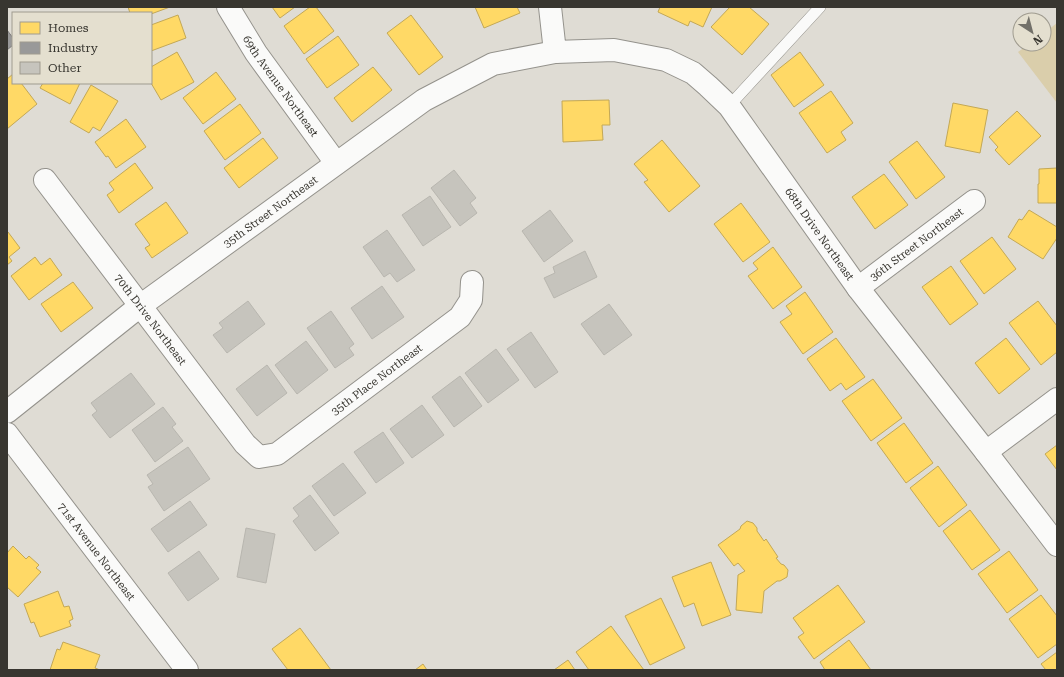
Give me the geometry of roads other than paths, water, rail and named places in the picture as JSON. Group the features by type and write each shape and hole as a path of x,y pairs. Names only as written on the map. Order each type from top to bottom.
{"street":[{"name":"69th Avenue Northeast","path":"228,7 256,53 336,163"},
{"path":"550,7 555,52"},
{"name":"68th Drive Northeast","path":"555,52 614,50 666,60 693,73 729,106 858,288 1057,545"},
{"name":"35th Street Northeast","path":"7,412 140,306 424,100 493,64 555,52"},
{"name":"70th Drive Northeast","path":"45,180 244,444 259,457"},
{"name":"36th Street Northeast","path":"858,288 974,201"},
{"name":"35th Place Northeast","path":"259,457 276,454 460,317 471,300 472,282"},
{"path":"986,452 1057,399"},
{"name":"71st Avenue Northeast","path":"7,434 187,670"}],"lane":[{"path":"729,106 820,7"}]}
